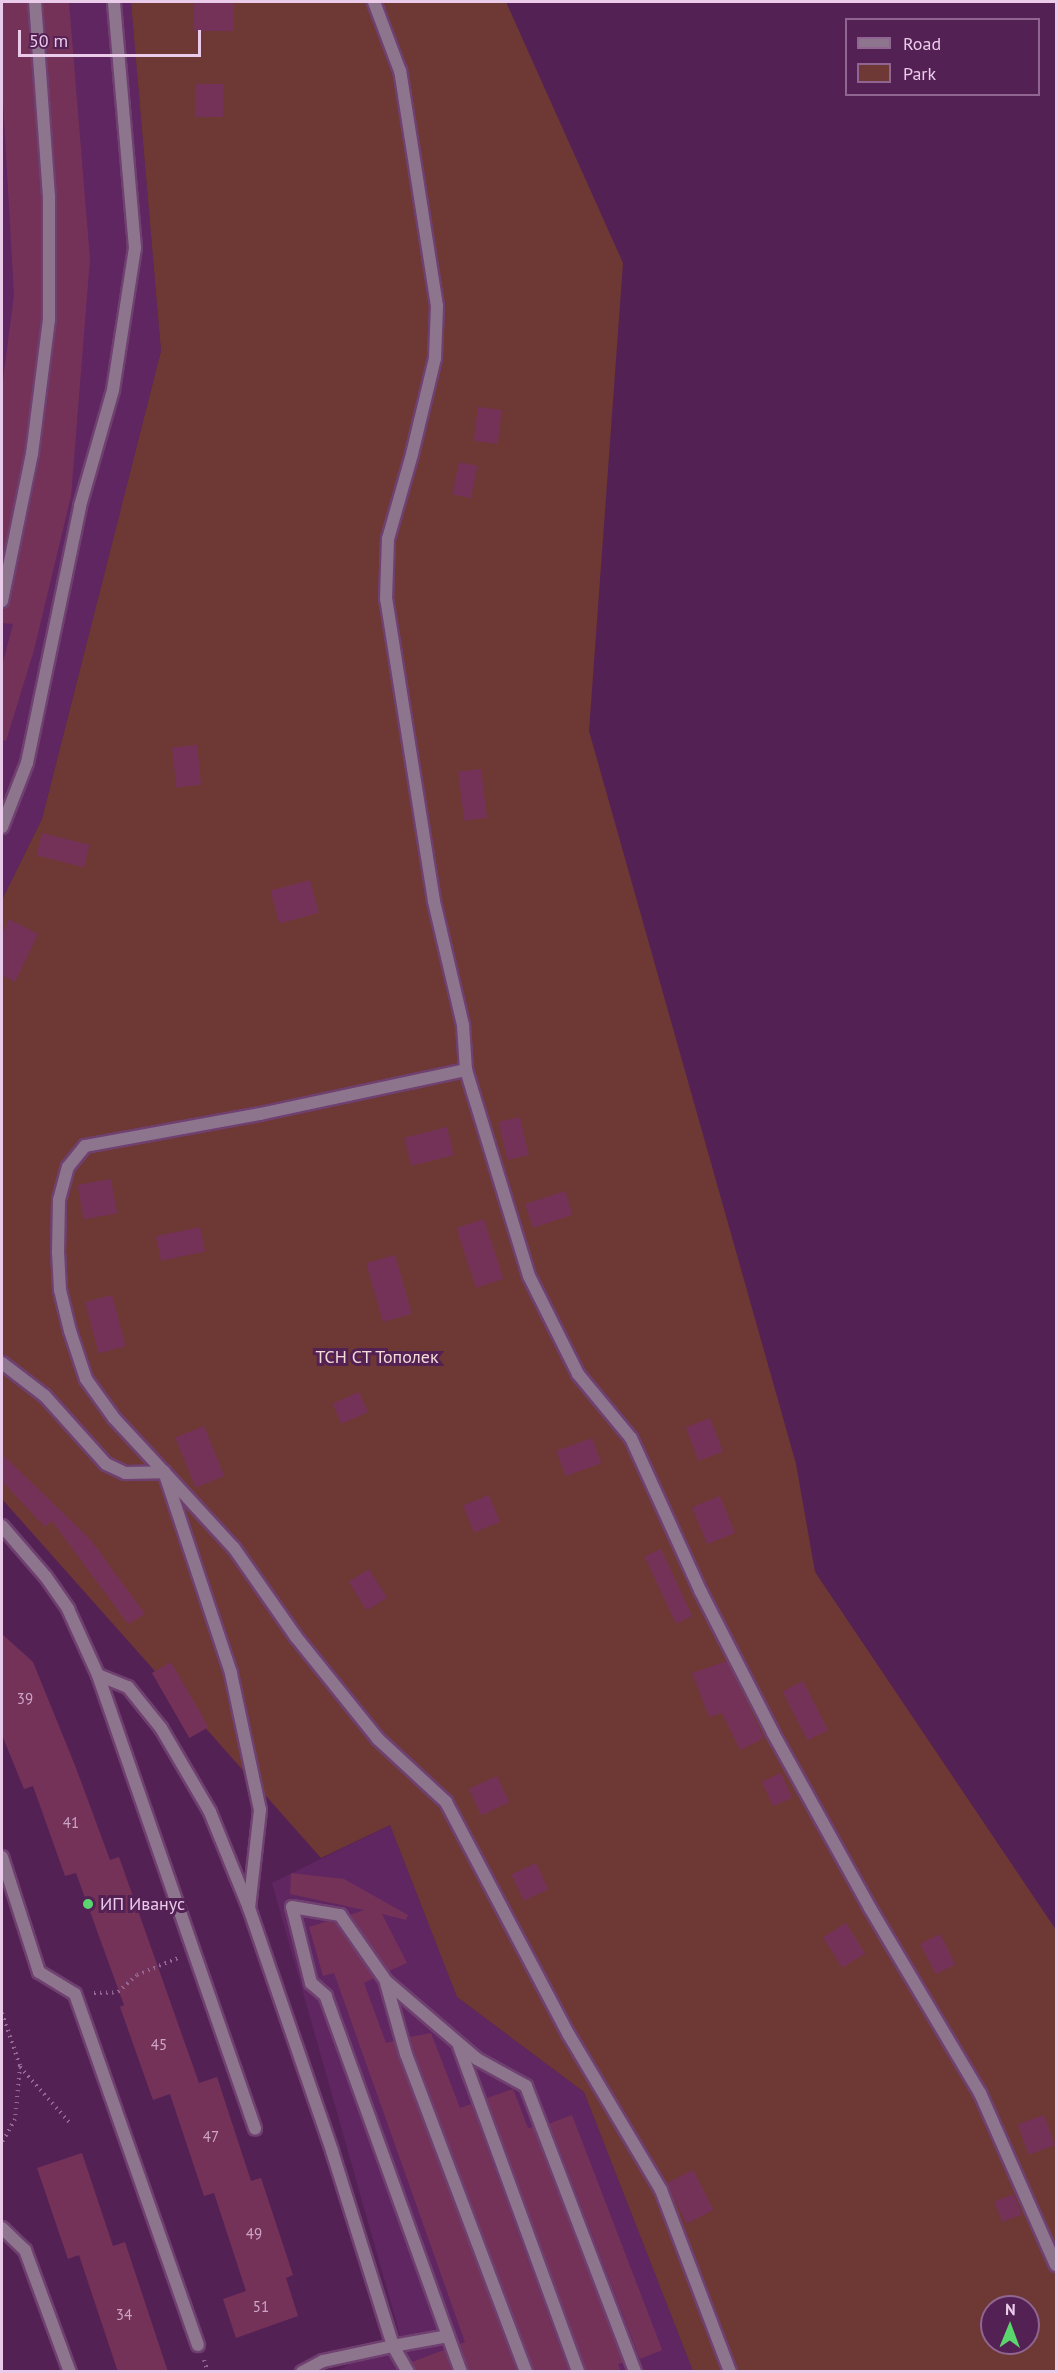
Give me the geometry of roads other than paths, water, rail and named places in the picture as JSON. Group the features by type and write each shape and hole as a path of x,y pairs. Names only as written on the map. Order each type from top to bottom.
{"street":[{"path":"2,601 32,454 49,320 49,197 35,2"},
{"path":"2,827 27,763 80,506 113,390 135,248 114,2"},
{"path":"374,2 400,71 437,306 435,358 388,539 386,599 434,901 463,1025 466,1070 529,1276 578,1374 631,1438 701,1592 772,1733 870,1908 980,2093 1056,2265"},
{"path":"466,1070 260,1114 100,1141 85,1146 68,1167 59,1200 60,1290 70,1331 86,1379 114,1418 234,1548 296,1636 378,1739 446,1802 569,2035 662,2190 730,2372"},
{"path":"2,1363 45,1396 106,1464 125,1473 164,1472"},
{"path":"164,1472 231,1673 260,1810 249,1908"},
{"path":"2,1526 46,1577 68,1609 98,1675 255,2129"},
{"path":"98,1675 128,1687 161,1728 210,1812 249,1908 332,2151 393,2346 408,2372"},
{"path":"2,1857 39,1972 75,1994 198,2345"},
{"path":"461,2372 326,1996 311,1983 292,1907 340,1915 386,1981 477,2059 526,2086 635,2372"},
{"path":"386,1981 406,2054 526,2372"},
{"path":"458,2043 578,2372"},
{"path":"2,2229 25,2250 70,2372"},
{"path":"302,2372 323,2361 448,2336"}],"place":[{"name":"ИП Иванус","path":"88,1904"}],"park label":[{"name":"ТСН СТ Тополек","path":"377,1357"}]}
